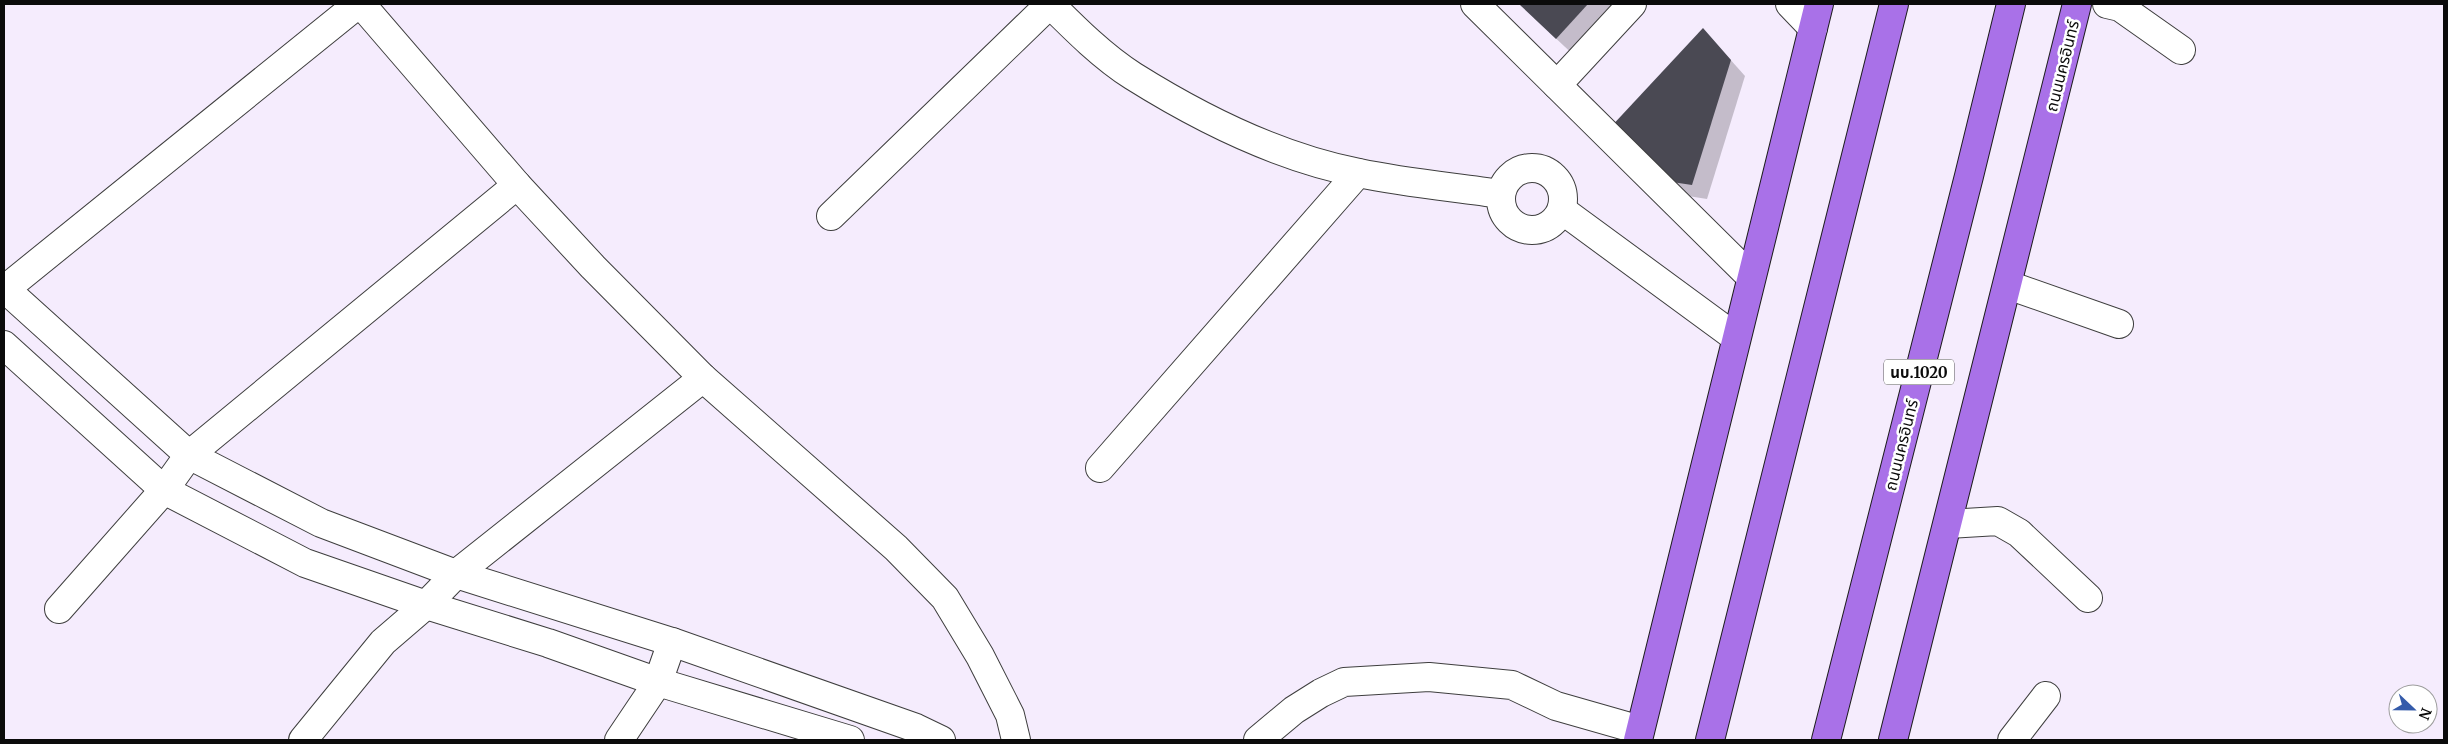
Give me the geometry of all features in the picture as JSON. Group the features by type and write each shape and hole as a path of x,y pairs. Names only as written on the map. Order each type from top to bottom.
{"main road":[{"path":"1710,740 1894,4"},
{"name":"ถนนนครอินทร์","path":"1826,740 1967,186 2011,4"},
{"name":"ถนนนครอินทร์","path":"1893,740 2077,4"},
{"path":"1639,735 1750,276 1816,16"}],"street":[{"path":"941,740 913,734 672,642 456,574 321,523 189,455 4,289 359,4 516,184 703,378 896,548 945,598 980,656 1010,715 1016,740"},
{"path":"830,216 1050,4 1074,28 1132,75 1193,110 1251,138 1358,173 1501,194"},
{"path":"1475,4 1750,276"},
{"path":"1557,85 1632,4"},
{"path":"1790,4 1816,16"},
{"path":"2117,5 2181,50"},
{"path":"1528,168 1540,169 1552,175 1560,184 1564,197 1562,210 1556,220 1547,228 1535,231 1524,230 1513,224 1505,216 1501,205 1501,194 1506,181 1516,173 1528,168"},
{"path":"1100,468 1358,173"},
{"path":"59,609 164,490 189,455 516,184"},
{"path":"1562,210 1736,337"},
{"path":"2008,285 2119,324"},
{"path":"4,345 164,490 305,563 426,605 548,643 658,682 850,740"},
{"path":"303,740 383,642 426,605 456,574 703,378"},
{"path":"1948,524 1998,521 2019,533 2088,598"},
{"path":"619,740 658,682 672,642"},
{"path":"1258,740 1294,710 1321,693 1344,682 1429,676 1512,685 1556,706 1639,735"},
{"path":"2012,740 2046,696"}],"building":[{"path":"1519,4 1588,4 1556,39"},
{"path":"1703,28 1731,60 1692,185 1672,182 1608,130"}]}
